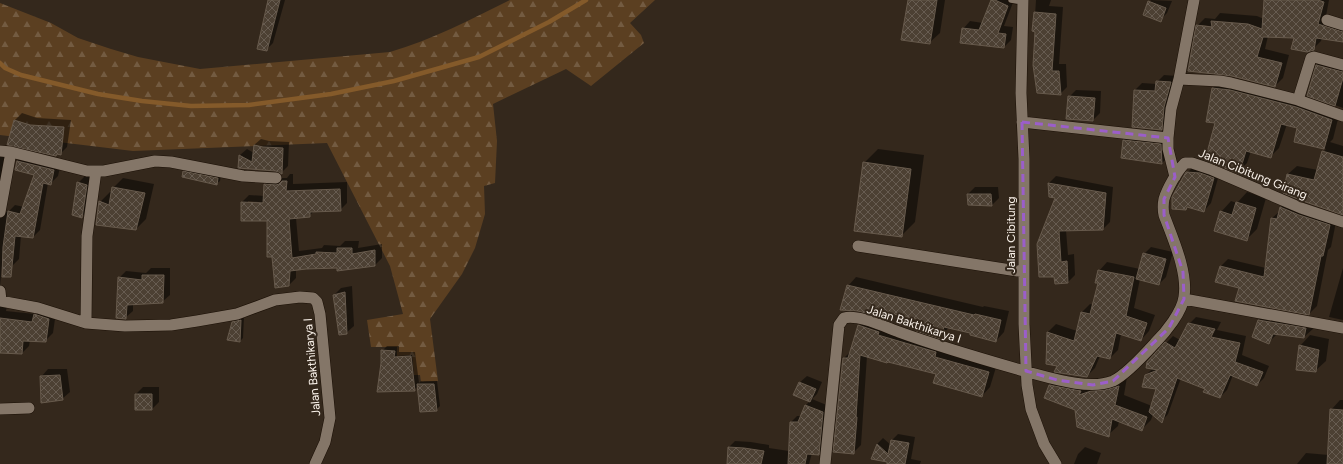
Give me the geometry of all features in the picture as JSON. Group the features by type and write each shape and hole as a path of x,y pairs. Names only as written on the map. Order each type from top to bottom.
{"street":[{"path":"1175,177 1168,149 1171,109 1179,79 1194,0"},
{"name":"Jalan Cibitung","path":"1019,1 1024,159 1026,371 1031,409 1044,444 1056,464"},
{"path":"1327,20 1343,25"},
{"path":"1298,100 1311,58 1314,57 1343,65"},
{"path":"1179,79 1220,81 1298,100 1343,116"},
{"path":"1022,122 1168,138"},
{"path":"0,212 5,151 87,171 160,162 176,163 243,176 276,178"},
{"name":"Jalan Cibitung Girang","path":"1026,371 1057,380 1093,385 1114,381 1143,355 1169,328 1184,298 1183,272 1164,215 1164,199 1184,163 1192,163 1301,208 1343,222"},
{"path":"86,323 87,236 96,171"},
{"path":"858,246 1024,272"},
{"name":"Jalan Bakthikarya I","path":"0,298 86,323 125,326 171,325 237,314 275,300 300,297 313,298 318,305 320,314 330,418 325,442 315,464"},
{"path":"1184,298 1343,328"},
{"name":"Jalan Bakthikarya I","path":"825,464 839,325 844,318 856,318 997,364 1026,371"},
{"path":"0,409 29,408"}],"highlighted area":[{"path":"1022,122 1168,138 1175,177 1164,199 1164,215 1183,272 1184,299 1169,328 1113,381 1093,385 1057,380 1026,371"}],"green space":[{"path":"510,0 655,0 630,23 641,35 644,43 591,86 566,69 493,104 497,141 495,183 484,186 485,214 475,248 462,274 430,319 438,381 421,382 420,375 414,375 412,355 397,356 397,347 371,347 367,320 403,314 390,266 327,143 133,151 0,135 0,3 51,23 78,38 111,49 138,57 200,69 390,52 406,47 466,22"}],"building":[{"path":"268,0 280,0 267,51 257,49"},
{"path":"908,0 937,0 930,44 901,40"},
{"path":"991,0 995,0 1008,6 998,33 1006,34 1004,48 960,43 962,28 979,30"},
{"path":"1264,0 1318,0 1324,2 1318,24 1343,32 1343,42 1316,38 1314,50 1307,52 1291,49 1294,38 1263,37 1257,57 1282,63 1275,87 1232,76 1188,71 1196,25 1212,27 1211,21 1248,24 1262,29"},
{"path":"1148,1 1166,8 1161,22 1143,15"},
{"path":"1034,12 1056,14 1052,71 1059,71 1061,95 1037,93 1033,65 1035,32 1032,31"},
{"path":"1316,65 1343,72 1343,78 1335,106 1307,96"},
{"path":"1156,81 1171,82 1164,107 1162,130 1132,127 1134,90 1155,91"},
{"path":"1212,88 1230,90 1296,107 1332,120 1324,149 1294,142 1297,128 1281,124 1271,158 1246,151 1239,174 1205,160 1215,123 1206,122"},
{"path":"1068,96 1095,98 1093,121 1066,119"},
{"path":"14,120 30,125 64,127 61,155 57,154 56,156 7,145"},
{"path":"1123,140 1161,144 1162,164 1121,158"},
{"path":"254,145 283,148 282,174 276,171 238,168 239,155 252,162"},
{"path":"1322,151 1343,157 1343,215 1283,193 1287,174 1314,180"},
{"path":"17,161 54,170 51,185 43,183 33,238 15,236 11,277 2,277 3,247 8,211 20,214 34,175 15,170"},
{"path":"863,162 911,169 902,237 854,231"},
{"path":"183,171 218,178 217,185 182,177"},
{"path":"1186,172 1200,173 1214,178 1204,212 1187,207 1186,210 1172,209 1172,197"},
{"path":"282,181 287,181 286,191 340,189 341,211 310,212 310,217 289,219 292,258 316,254 316,252 337,253 337,248 352,248 352,254 375,250 375,266 337,271 337,268 290,271 289,286 275,288 272,257 267,257 267,221 241,221 241,202 263,203 264,184 276,185"},
{"path":"77,182 87,185 82,218 72,215"},
{"path":"1048,183 1106,193 1103,230 1059,231 1061,262 1067,261 1068,283 1055,284 1054,277 1039,277 1037,244 1055,198 1049,197"},
{"path":"112,187 145,193 136,230 96,225 99,201 109,205"},
{"path":"967,194 991,194 992,206 968,205"},
{"path":"1236,202 1256,208 1247,241 1214,231 1220,211 1232,215"},
{"path":"1280,207 1330,225 1323,256 1321,256 1309,315 1235,301 1239,288 1215,282 1220,266 1264,277 1271,218 1277,219"},
{"path":"1143,253 1166,259 1159,285 1136,279"},
{"path":"1098,270 1134,277 1126,316 1147,323 1141,341 1116,333 1110,359 1097,356 1087,377 1054,372 1057,366 1046,364 1047,332 1074,341 1081,312 1090,314 1098,283 1095,283"},
{"path":"142,275 164,275 163,303 127,305 126,319 116,318 118,277 142,280"},
{"path":"847,285 1001,320 996,342 970,335 970,333 944,327 940,339 916,331 920,320 885,312 883,318 858,311 840,310"},
{"path":"345,292 347,334 339,335 333,295"},
{"path":"34,314 49,319 46,342 23,341 22,354 0,353 0,318 32,322"},
{"path":"241,320 240,342 227,340 232,322"},
{"path":"1258,320 1306,328 1304,338 1273,334 1269,344 1252,337"},
{"path":"1188,323 1215,329 1211,337 1240,343 1235,362 1263,372 1257,386 1230,375 1220,398 1203,392 1205,389 1177,378 1162,423 1149,412 1156,389 1142,387 1145,375 1158,370 1146,368 1147,362 1165,342 1175,348"},
{"path":"858,325 879,332 878,335 936,352 935,357 989,372 982,397 933,383 936,374 887,363 860,355 854,454 833,452 843,358 848,358"},
{"path":"1299,345 1319,350 1316,372 1296,370"},
{"path":"381,350 395,351 394,357 411,356 415,391 377,392 381,363"},
{"path":"60,375 63,400 41,403 40,376"},
{"path":"799,382 816,389 810,402 793,395"},
{"path":"417,384 434,384 437,411 420,412"},
{"path":"1049,385 1081,391 1079,395 1091,391 1105,390 1119,386 1115,405 1147,417 1142,431 1112,419 1109,437 1077,427 1075,410 1044,398"},
{"path":"135,394 152,394 152,410 135,410"},
{"path":"805,405 823,412 819,455 807,454 805,464 788,464 790,422 798,422"},
{"path":"1330,409 1343,410 1343,464 1327,464"},
{"path":"891,440 909,443 905,464 887,464 887,462 871,459 877,444 888,454"},
{"path":"728,447 764,451 761,464 727,464"}],"waterway":[{"path":"0,63 5,68 21,75 98,94 142,101 191,106 249,105 331,94 394,81 479,57 549,22 586,0"}]}
